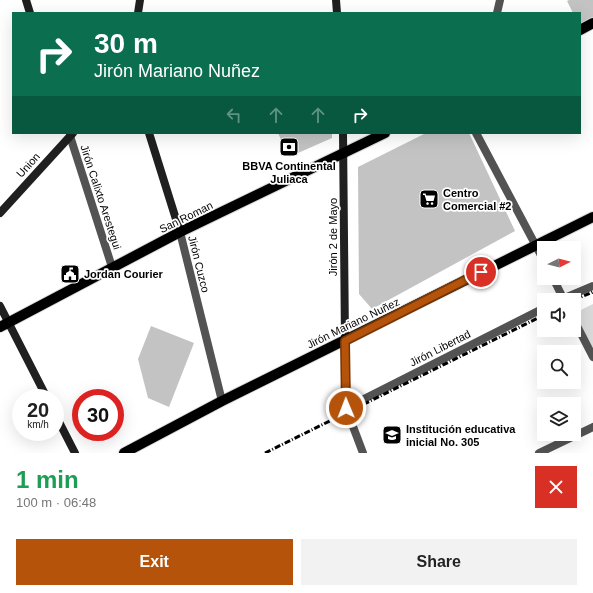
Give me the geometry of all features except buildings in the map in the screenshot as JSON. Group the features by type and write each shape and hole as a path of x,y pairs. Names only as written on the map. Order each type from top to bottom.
{"main road":[{"path":"581,29 593,23"},
{"name":"San Roman","path":"4,325 180,232 383,134"},
{"name":"Jirón Mariano Nuñez","path":"124,453 222,401 593,217"}],"street":[{"path":"26,0 30,12"},
{"path":"138,12 140,0"},
{"path":"336,0 337,12"},
{"path":"497,12 500,0"},
{"name":"Union","path":"0,213 71,134"},
{"name":"Jirón Calixto Arestegui","path":"71,134 112,267"},
{"name":"Jirón Cuzco","path":"149,134 180,232 222,401"},
{"name":"Jirón 2 de Mayo","path":"343,134 345,341"},
{"path":"477,134 536,245"},
{"path":"578,293 593,286"},
{"path":"0,306 4,325 42,389"},
{"name":"Jirón Libertad","path":"346,408 537,312"},
{"path":"581,334 593,358"},
{"path":"345,341 346,408 363,453"},
{"path":"539,453 593,427"},
{"path":"64,432 75,453"}],"shaded area":[{"path":"593,304 593,350 581,325 581,310"}],"railway":[{"path":"581,297 593,292"},
{"path":"265,453 537,318"}],"place":[{"name":"BBVA Continental Juliaca","path":"289,147"},
{"name":"Centro Comercial #2","path":"429,199"},
{"name":"Jordan Courier","path":"70,274"},
{"name":"Institución educativa inicial No. 305","path":"392,435"}],"route":[{"path":"346,408 345,341 481,272"}]}
